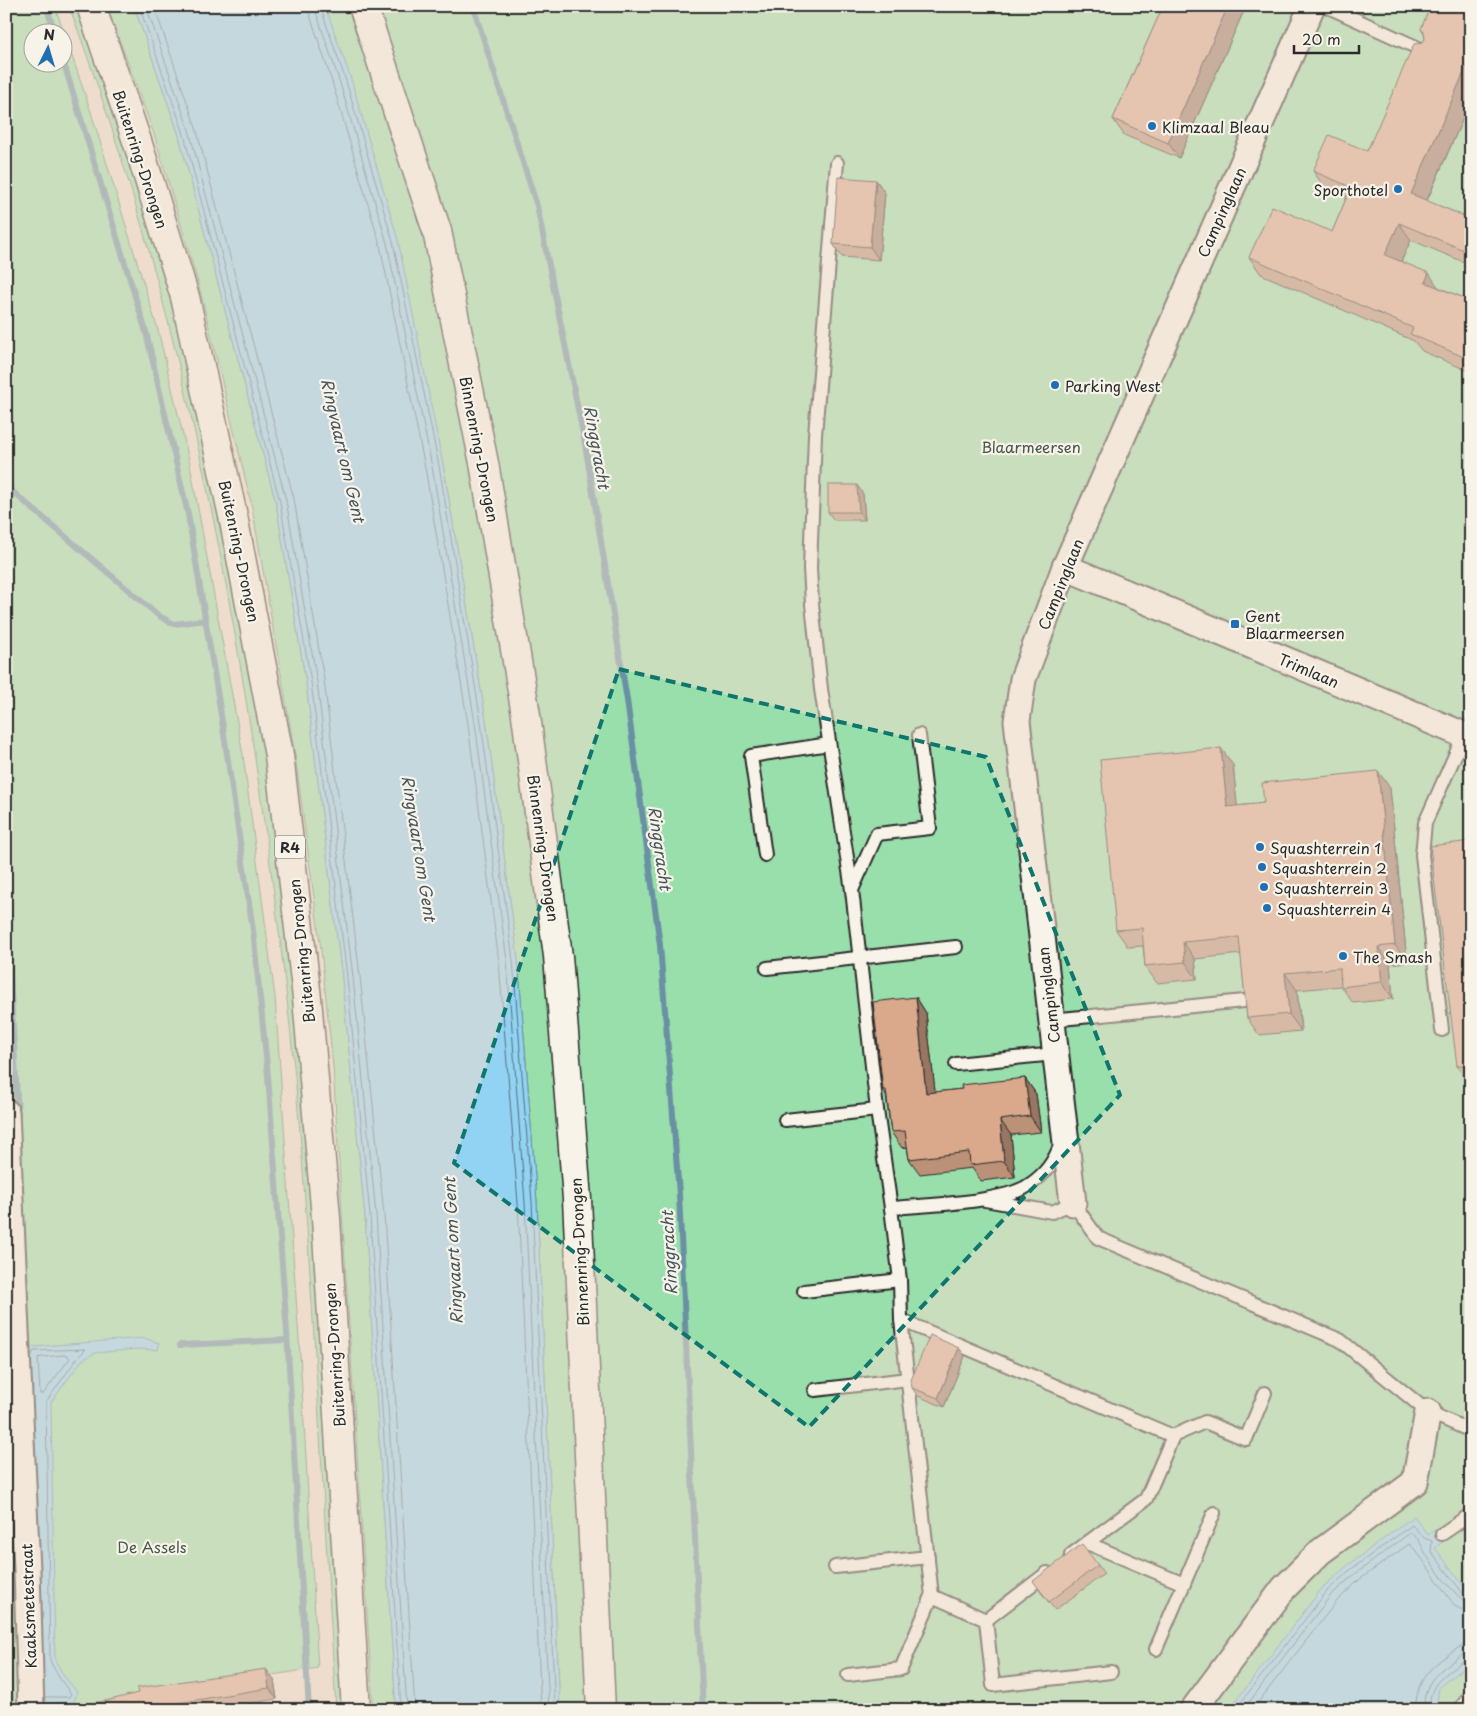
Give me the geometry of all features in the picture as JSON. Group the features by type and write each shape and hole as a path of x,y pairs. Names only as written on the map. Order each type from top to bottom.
{"highway":[{"name":"Buitenring-Drongen","path":"91,6 138,144 185,297 234,516 279,755 307,998 324,1199 356,1710"},
{"name":"Binnenring-Drongen","path":"363,6 437,231 484,463 526,715 558,956 577,1200 601,1710"}],"street":[{"name":"Campinglaan","path":"1073,1203 1017,721 1023,679 1065,567 1312,6"},
{"name":"Trimlaan","path":"1065,567 1467,737"},
{"name":"Kaaksmetestraat","path":"6,1112 28,1570 32,1710"},
{"path":"1193,1710 1284,1588 1314,1558 1415,1482 1428,1412"}],"lane":[{"path":"1326,6 1429,53"},
{"path":"837,163 815,436 810,568 815,638 852,890 877,1110 900,1280 901,1320 932,1596 901,1669 848,1675"},
{"path":"852,890 876,834 930,828 919,735"},
{"path":"1442,1030 1423,847 1425,820 1467,737"},
{"path":"765,855 751,756 830,744"},
{"path":"767,968 956,946"},
{"path":"1051,1020 1244,1001"},
{"path":"956,1064 1055,1054"},
{"path":"785,1120 877,1110"},
{"path":"891,1208 978,1199 1007,1194 1027,1186 1047,1170 1057,1155 1064,1136"},
{"path":"978,1199 1052,1212 1073,1203 1098,1238 1340,1340 1428,1412 1471,1431"},
{"path":"804,1290 900,1280"},
{"path":"901,1320 1173,1436"},
{"path":"815,1390 908,1379"},
{"path":"986,1620 1146,1499 1173,1436 1205,1422 1246,1439 1265,1393"},
{"path":"1156,1649 1214,1513"},
{"path":"1442,1534 1471,1514"},
{"path":"1087,1543 1184,1584"},
{"path":"835,1567 928,1557"},
{"path":"932,1596 986,1620"},
{"path":"986,1620 993,1685 1110,1672"},
{"path":"1459,1710 1471,1695"}],"highlighted area":[{"path":"619,669 986,757 1120,1095 809,1427 454,1163"}],"green space":[{"name":"De Assels","path":"6,6 55,6 60,22 22,22 22,72 72,72 72,56 158,330 190,464 243,755 275,997 300,1353 318,1668 45,1710 6,1710"},
{"path":"69,6 77,6 107,90 134,175 183,347 223,521 256,696 277,847 309,1150 320,1306 343,1710 336,1710 312,1306 295,1078 274,892 246,699 209,498 187,398 162,299 134,200"},
{"path":"107,6 134,6 178,132 276,503 306,683 342,978 365,1216 396,1710 373,1710 333,1067 321,950 295,755 252,507 200,290 155,137"},
{"name":"Blaarmeersen","path":"325,6 1471,6 1471,1710 560,1710 537,1202 518,960 486,721 444,470"}],"water":[{"name":"Ringvaart om Gent","path":"134,6 325,6 351,79 398,240 444,470 486,721 518,960 537,1202 560,1710 396,1710 365,1216 342,978 306,683 276,503 178,132"},
{"path":"144,1338 159,1343 158,1350 137,1349 95,1353 82,1360 51,1402 55,1660 64,1676 77,1692 74,1702 41,1704 26,1354 31,1347"},
{"path":"1414,1516 1428,1535 1438,1527 1446,1539 1435,1548 1471,1595 1471,1662 1439,1687 1436,1710 1229,1710 1323,1587 1347,1566"}],"building":[{"path":"1163,6 1228,6 1168,143 1113,119"},
{"name":"Sporthotel","path":"1430,6 1471,6 1471,56 1411,194 1471,219 1471,253 1399,223 1385,255 1429,273 1425,282 1471,301 1471,360 1410,334 1413,328 1249,257 1272,206 1332,232 1351,187 1313,171 1329,135 1367,151 1414,44 1422,43 1425,39 1424,32 1421,29"},
{"path":"838,177 876,180 870,247 833,244"},
{"path":"1471,397 1471,408 1467,407"},
{"path":"828,485 857,485 859,512 828,512"},
{"path":"1221,748 1227,807 1264,803 1262,783 1378,771 1395,945 1378,947 1382,982 1341,987 1340,968 1285,973 1289,1014 1247,1018 1239,937 1183,942 1185,962 1145,966 1142,928 1116,930 1100,760"},
{"path":"1471,841 1471,1064 1457,1066 1430,846"},
{"path":"916,997 926,1093 962,1089 961,1085 1025,1078 1030,1116 1000,1120 1004,1161 970,1165 969,1152 909,1159 905,1131 891,1132 886,1090 883,1090 873,1002"},
{"path":"930,1335 959,1348 938,1398 912,1388 911,1380"},
{"path":"1082,1544 1098,1565 1049,1602 1033,1581"},
{"path":"266,1669 269,1688 136,1710 90,1710 90,1705 138,1693 137,1688"}],"waterway":[{"path":"46,6 52,22"},
{"name":"Ringgracht","path":"473,6 537,206 585,444 627,700 660,945 679,1194 703,1710"},
{"path":"67,72 146,332 188,514 222,721 253,930 268,1076 287,1332 309,1710"},
{"path":"6,486 159,616 174,624 206,620"},
{"path":"6,906 18,1115"},
{"path":"180,1345 287,1340"},
{"path":"6,1522 8,1558"},
{"path":"6,1645 12,1710"}],"place":[{"name":"Klimzaal Bleau","path":"1152,126"},
{"name":"Sporthotel","path":"1398,189"},
{"name":"Parking West","path":"1055,385"},
{"name":"Gent Blaarmeersen","path":"1235,624"},
{"name":"Squashterrein 1","path":"1260,847"},
{"name":"Squashterrein 2","path":"1262,867"},
{"name":"Squashterrein 3","path":"1264,887"},
{"name":"Squashterrein 4","path":"1267,908"},
{"name":"The Smash","path":"1343,956"}]}
